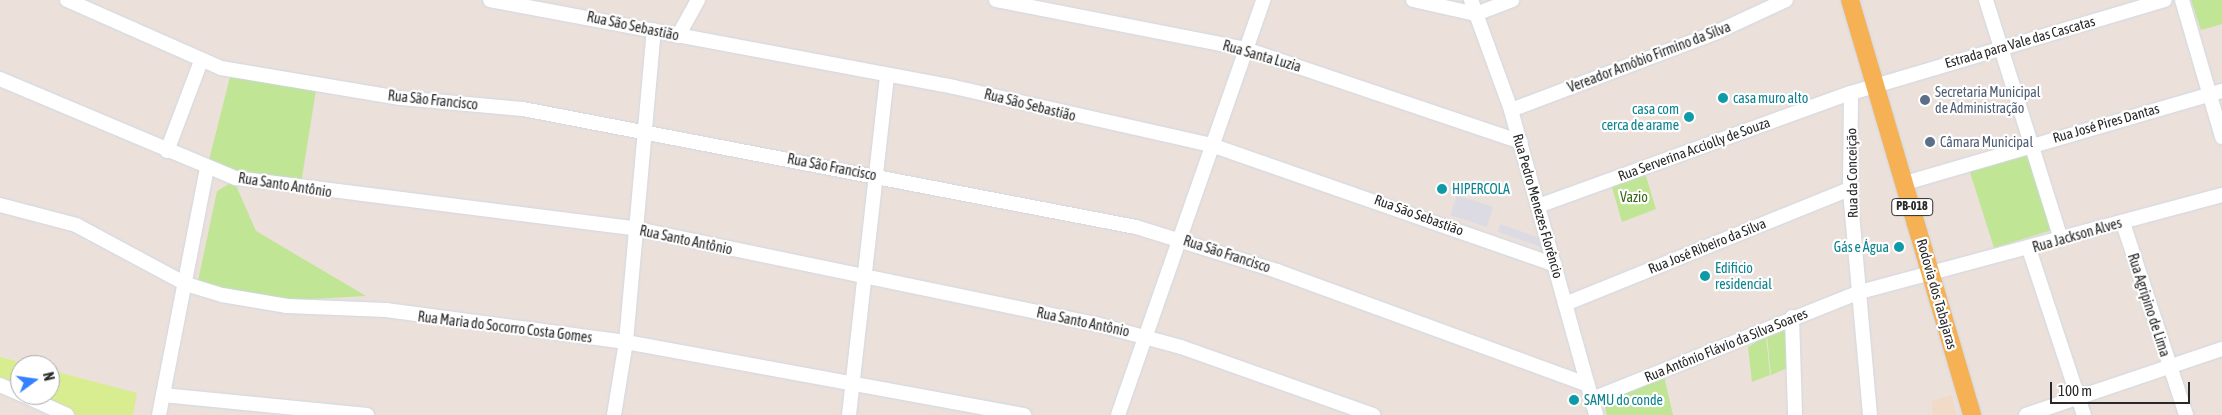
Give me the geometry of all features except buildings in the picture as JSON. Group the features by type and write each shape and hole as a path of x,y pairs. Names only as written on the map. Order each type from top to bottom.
{"main road":[{"name":"Rodovia dos Tabajaras","path":"1850,0 1933,275 1972,415"}],"street":[{"name":"Rua São Francisco","path":"67,0 202,61 290,82 523,109 876,175 1178,238 1588,385"},
{"name":"Rua São Sebastião","path":"490,0 887,75 1211,145 1555,265"},
{"path":"678,36 698,0"},
{"name":"Rua Santa Luzia","path":"996,0 1246,49 1520,142"},
{"path":"1118,415 1178,238 1263,0"},
{"path":"1413,0 1476,14 1512,0"},
{"name":"Rua Pedro Menezes Florêncio","path":"1471,0 1511,110 1596,415"},
{"path":"1986,0 2061,240"},
{"name":"Estrada para Vale das Cascatas","path":"1876,83 2000,49 2165,0"},
{"path":"2182,0 2216,93 2222,137"},
{"name":"Vereador Arnóbio Firmino da Silva","path":"1511,110 1778,2"},
{"path":"614,415 626,342 648,132 654,30"},
{"path":"168,151 202,61"},
{"path":"849,415 866,278 887,75"},
{"name":"Rua Santo Antônio","path":"0,79 207,168 236,178 340,193 465,205 637,229 1144,336 1373,415"},
{"path":"1851,93 1876,83"},
{"name":"Rua da Conceição","path":"1851,93 1850,189 1870,415"},
{"name":"Rua Serverina Acciolly de Souza","path":"1538,206 1851,93"},
{"name":"Rua José Pires Dantas","path":"1905,183 2030,144 2216,93"},
{"path":"159,415 186,284 207,168"},
{"name":"Rua José Ribeiro da Silva","path":"1565,304 1850,189"},
{"name":"Rua Jackson Alves","path":"1859,286 1933,275 2221,197"},
{"name":"Rua Maria do Socorro Costa Gomes","path":"0,205 76,225 186,284 287,306 386,310 626,342 853,386 1024,415"},
{"name":"Rua Agripino de Lima","path":"2123,222 2186,415"},
{"path":"2029,249 2084,415"},
{"name":"Rua Antônio Flávio da Silva Soares","path":"1592,399 1792,317 1859,286"},
{"path":"1792,317 1795,415"},
{"path":"2026,415 2222,349"},
{"path":"163,395 367,415"},
{"path":"45,405 67,415"}],"shaded area":[{"path":"1457,195 1493,207 1487,227 1450,215"},
{"path":"1500,224 1540,238 1543,248 1498,232"},
{"path":"1952,395 1956,415 1933,415 1931,401"}],"green space":[{"path":"2191,0 2222,0 2222,24 2201,30"},
{"path":"230,77 316,90 301,184 237,174 208,164"},
{"path":"2029,147 2055,229 1994,248 1968,166"},
{"name":"Vazio","path":"1645,173 1656,209 1622,222 1611,184"},
{"path":"234,181 256,231 366,296 294,300 233,292 198,281 217,191"},
{"path":"1791,324 1792,366 1771,375 1767,336"},
{"path":"1766,336 1770,375 1752,382 1748,347"},
{"path":"0,357 10,360 10,386 0,382"},
{"path":"60,373 137,393 133,415 76,415 53,405 60,405"},
{"path":"1664,376 1673,415 1607,415 1603,400"}],"place":[{"name":"casa muro alto","path":"1723,98"},
{"name":"Secretaria Municipal de Administração","path":"1925,100"},
{"name":"casa com cerca de arame","path":"1689,117"},
{"name":"Câmara Municipal","path":"1930,142"},
{"name":"HIPERCOLA","path":"1442,189"},
{"name":"Gás e Água","path":"1899,247"},
{"name":"Edificio residencial","path":"1705,276"},
{"name":"SAMU do conde","path":"1574,400"}]}
